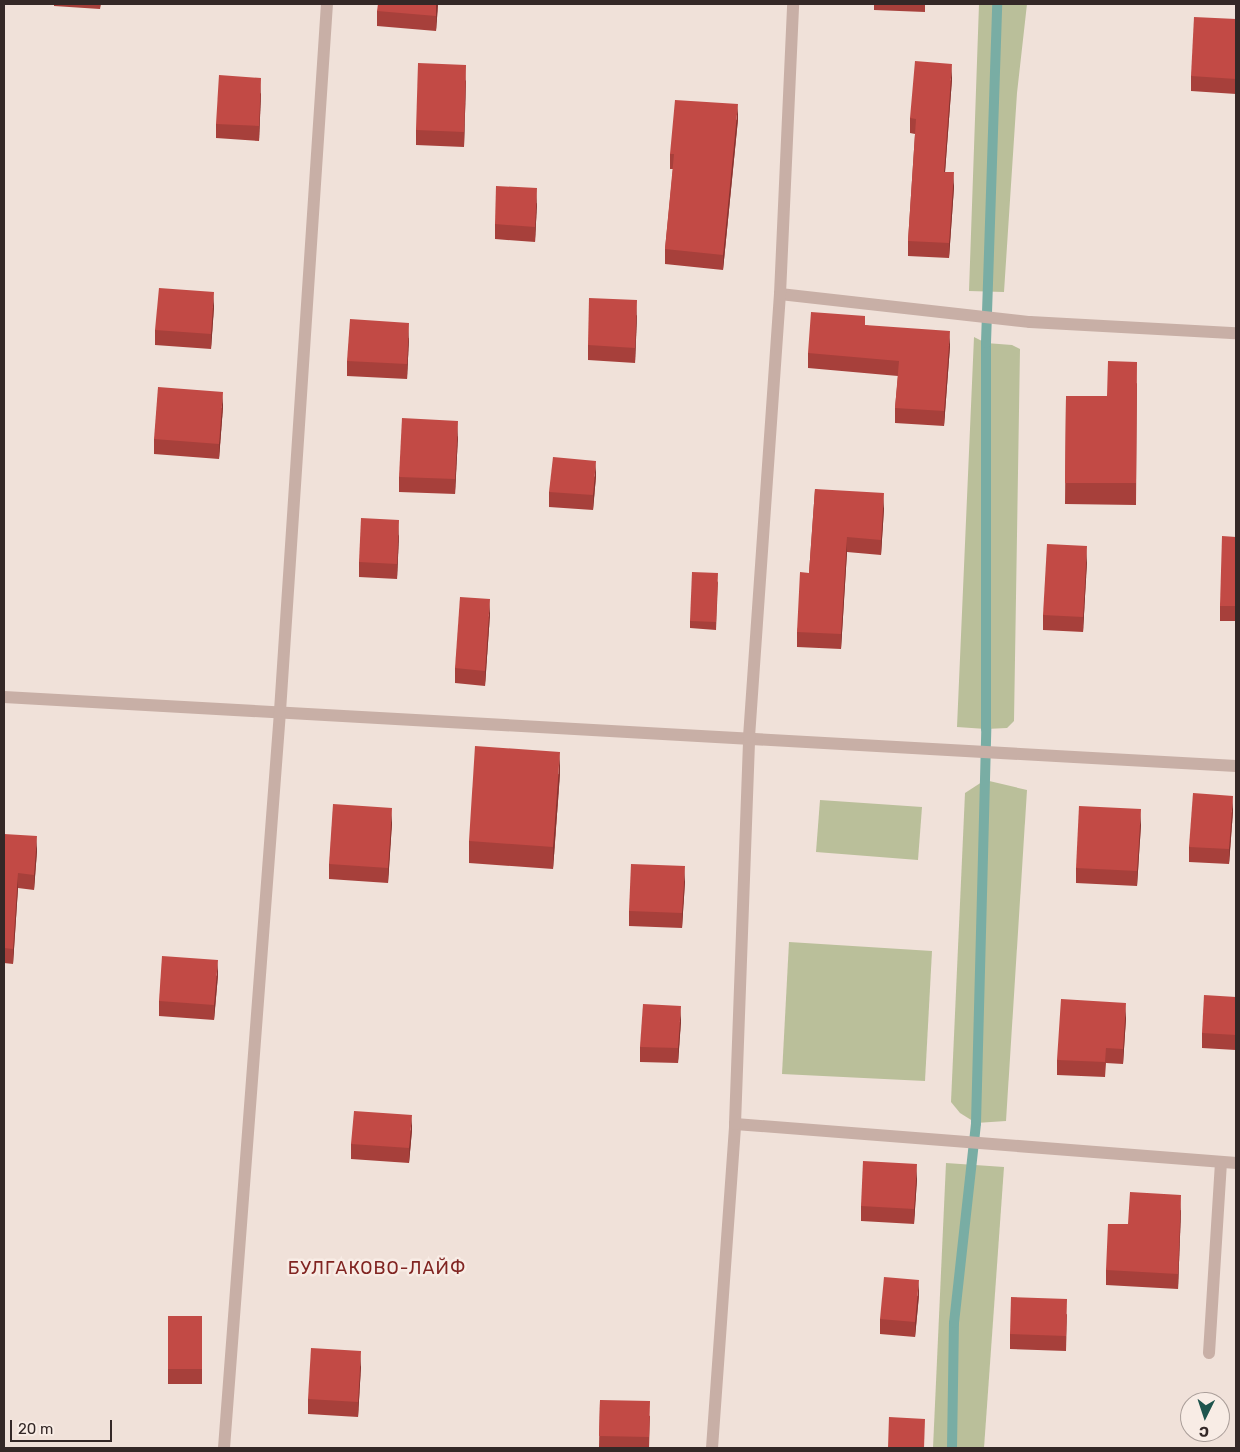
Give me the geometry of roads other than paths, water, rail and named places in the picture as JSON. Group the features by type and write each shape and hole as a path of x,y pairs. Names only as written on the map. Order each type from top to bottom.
{"street":[{"path":"224,1448 280,711 326,4"},
{"path":"712,1448 735,1124 749,737 780,294 793,4"},
{"path":"780,294 1030,322 1236,333"},
{"path":"4,697 749,737 1236,766"},
{"path":"735,1124 1236,1163"},
{"path":"1209,1353 1221,1162"}],"waterway":[{"path":"952,1448 954,1323 976,1123 986,729 986,343 997,4"}],"district":[{"name":"БУЛГАКОВО-ЛАЙФ","path":"377,1268"}]}
